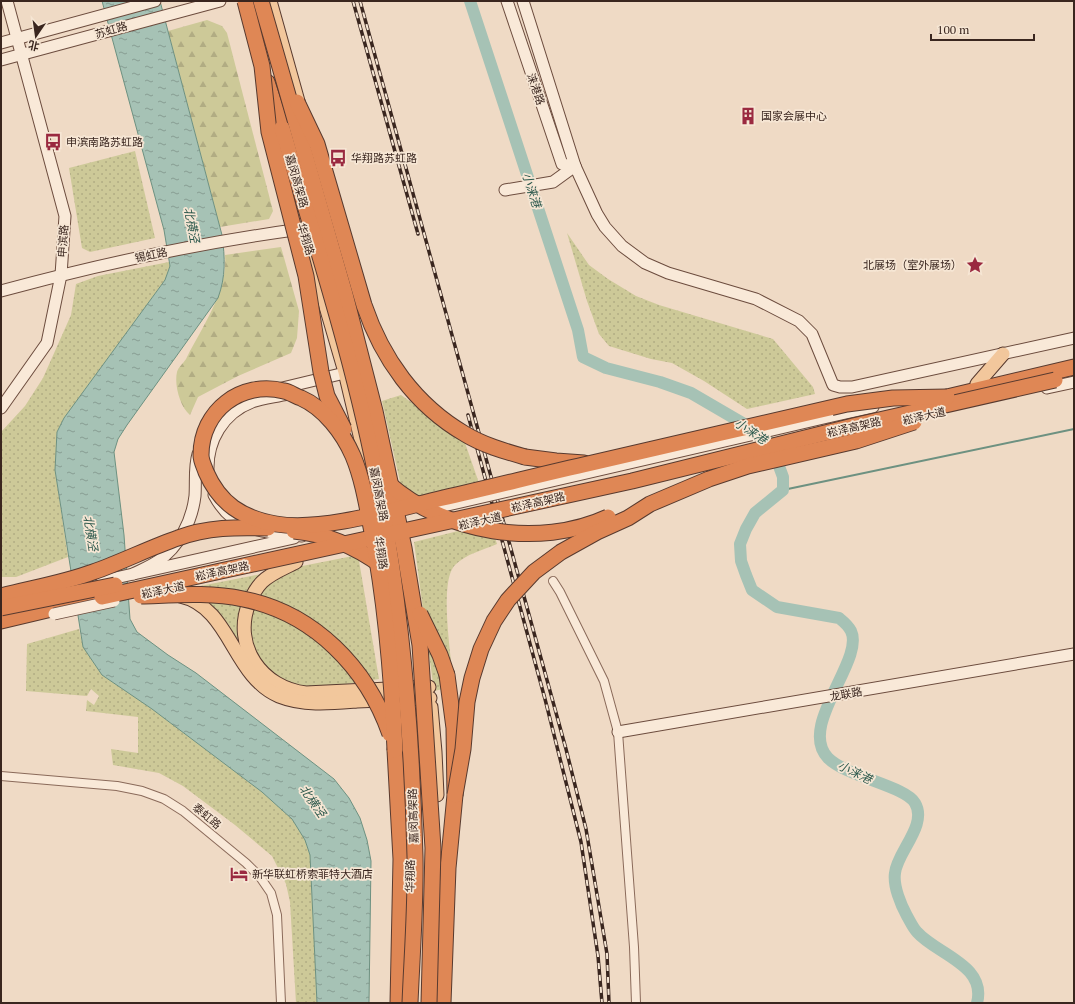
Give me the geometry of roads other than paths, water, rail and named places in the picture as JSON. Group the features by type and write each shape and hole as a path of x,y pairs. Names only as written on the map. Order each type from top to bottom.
{"highway":[{"name":"嘉闵高架路","path":"245,1 262,66 318,251 362,412 379,490 390,552 401,643 411,762 415,858 410,1003"},
{"name":"嘉闵高架路","path":"261,1 345,294 375,411 404,548 420,645 433,848 429,1003"},
{"path":"278,63 317,144 372,328 384,353 400,377 420,399 440,416 465,434 495,448 525,457 556,462 591,463"},
{"path":"262,66 269,132 306,276 321,372 328,396 339,419 350,440 364,459 391,485 413,501 440,516 489,529 522,533 551,532 596,522 631,506 650,504"},
{"name":"崧泽高架路","path":"1,608 175,573 483,505 1074,367"},
{"name":"崧泽高架路","path":"1,621 102,597 588,491 1074,376"},
{"path":"443,1003 448,868 455,795 472,678 481,649 494,621 508,600 534,572 562,552 597,532 628,518 650,504 709,479 748,466 856,441 1055,380"},
{"path":"398,1003 401,859 395,750 385,614 376,552 369,516 368,509 367,502 352,456 339,432 325,416 306,400 285,391 263,388 244,393 223,404 210,419 202,439 201,459 214,488 222,500 238,511 257,520 278,524 332,523 363,516 371,514 378,512 470,492 847,404 893,398 947,397"},
{"path":"1,596 56,584 120,562 178,538 221,528 238,527 298,531 343,542 381,566 412,597 440,655 447,675 452,704 455,795"},
{"path":"102,597 190,594 221,596 244,599 275,609 300,621 336,648 366,683 385,720 395,750"}],"main road":[{"name":"申滨路","path":"1,408 47,343 61,275 65,216 8,1"},
{"name":"苏虹路","path":"1,43 155,1"},
{"name":"苏虹路","path":"1,60 220,1"},
{"name":"华翔路","path":"238,1 346,376 370,479 393,630 401,694 411,867 405,1003"},
{"path":"270,1 321,183 368,371 408,546 429,692 435,752 439,874 435,1003"},
{"name":"涞港路","path":"507,1 562,164 575,166"},
{"path":"523,1 575,166 597,214 622,246 646,263 668,273 756,299 799,321 812,334 833,384 840,387 852,387 1074,338"},
{"path":"505,190 553,182 575,166"},
{"name":"锡虹路","path":"1,291 61,275 156,253 230,239 303,229"},
{"path":"977,384 1003,354"},
{"name":"崧泽大道","path":"1,601 133,574 482,498 1074,361"},
{"path":"302,536 254,530 234,519 222,509 209,483 208,463 210,446 223,408 249,396 368,371"},
{"name":"崧泽大道","path":"1,626 632,487 830,437 1074,382"},
{"path":"133,574 159,561 174,546 185,531 192,514 195,497 197,457 208,428 219,420"},
{"path":"296,562 262,582 253,594 246,611 244,623 249,654 258,669 268,679 294,692 401,694"},
{"path":"158,591 185,597 208,610 217,621 246,668 257,681 268,690 280,696 311,703 429,692"},
{"name":"龙联路","path":"618,732 1074,654"}],"street":[{"path":"553,581 560,592 604,681 618,732 634,947 636,1003"},
{"name":"泰虹路","path":"1,776 123,787 164,798 183,811 246,863 260,877 271,893 277,915 281,1003"}],"water":[{"name":"北横泾","path":"102,1 160,1 222,235 224,259 224,274 218,298 127,425 118,439 114,452 124,535 130,619 137,632 196,673 334,779 349,798 360,818 367,840 371,861 369,1003 317,1003 310,855 305,840 292,819 262,792 152,709 102,675 83,647 55,470 57,432 64,418 165,280 170,266 164,230"}],"waterway":[{"name":"小涞港","path":"470,1 578,330 583,357 606,368 660,382 691,393 751,428 770,442 783,477 783,490 755,513 746,529 740,544 741,561 746,575 752,590 777,607 839,618 851,631 853,643 849,659 825,711 820,729 821,745 828,758 837,765 848,771 900,791 915,803 918,811 918,820 911,838 897,865 895,873 895,884 898,895 905,912 917,932 925,940 958,962 975,979 978,990 977,1003"},
{"path":"783,490 1074,429"}],"railway":[{"path":"353,1 418,234"},
{"path":"360,1 566,749 586,829 607,954 609,1003"},
{"path":"468,415 545,699 581,842 598,956 602,1003"}],"place":[{"name":"国家会展中心","path":"748,116"},
{"name":"申滨南路苏虹路","path":"53,142"},
{"name":"华翔路苏虹路","path":"338,158"},
{"name":"北展场（室外展场）","path":"975,265"},
{"name":"新华联虹桥索菲特大酒店","path":"239,874"}]}
